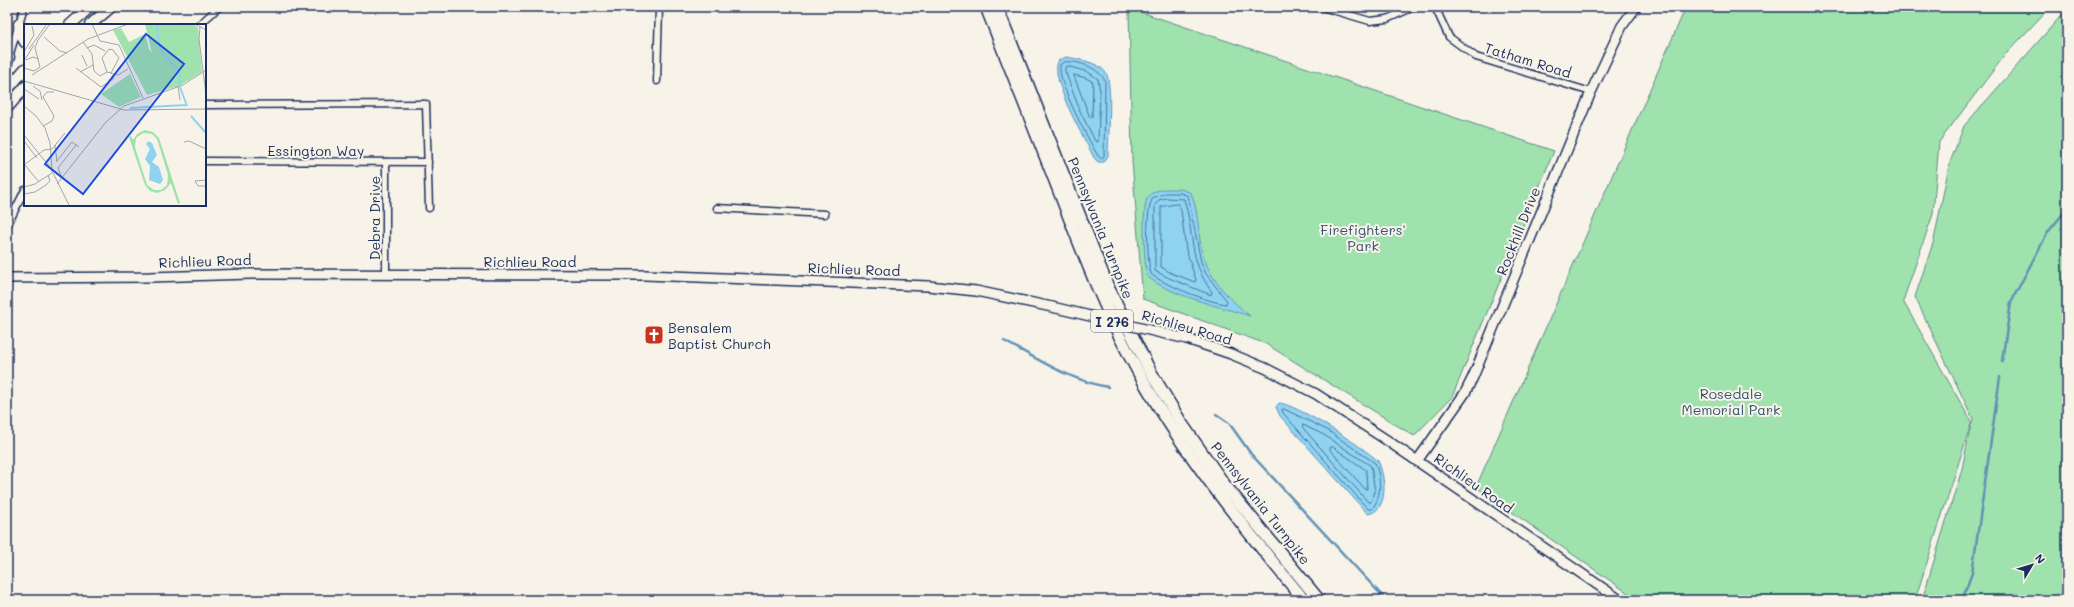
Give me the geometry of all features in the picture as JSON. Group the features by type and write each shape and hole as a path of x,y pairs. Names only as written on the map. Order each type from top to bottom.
{"highway":[{"name":"Pennsylvania Turnpike","path":"986,7 1090,272 1130,356 1155,401 1197,465 1235,516 1304,600"},
{"name":"Pennsylvania Turnpike","path":"997,7 1108,286 1149,369 1182,424 1224,484 1319,600"}],"main road":[{"path":"71,24 90,7"},
{"path":"91,24 111,7"},
{"name":"Rockhill Drive","path":"1417,461 1466,393 1591,92 1622,26 1636,7"},
{"path":"18,24 20,33 24,40"},
{"path":"7,90 24,70"},
{"path":"7,108 24,88"},
{"name":"Richlieu Road","path":"7,278 386,274 644,275 928,286 976,291 1052,307 1187,339 1231,354 1290,379 1363,424 1620,600"}],"street":[{"path":"8,60 24,7"},
{"path":"199,24 219,7"},
{"path":"657,81 659,7"},
{"path":"1322,7 1370,21 1387,19 1414,7"},
{"name":"Tatham Road","path":"1435,7 1449,37 1476,57 1591,92"},
{"path":"206,104 426,104 430,208"},
{"name":"Essington Way","path":"206,161 428,162"},
{"name":"Debra Drive","path":"386,162 386,274"},
{"path":"7,226 24,192"},
{"path":"717,208 825,214"}],"shaded area":[{"path":"7,7 17,7 7,36"}],"green space":[{"name":"Rosedale Memorial Park","path":"1686,7 2050,7 2005,55 1939,142 1933,214 1903,301 1972,423 1973,419 1915,297 1934,240 1949,165 1964,126 2067,9 2067,600 1922,600 1962,469 1971,424 1915,600 1638,600 1476,487"},
{"name":"Firefighters' Park","path":"1129,8 1554,151 1452,397 1414,436 1266,344 1143,299 1132,161"}],"water":[{"path":"1066,57 1082,60 1098,66 1106,73 1109,89 1110,113 1108,156 1104,162 1098,162 1094,158 1076,124 1063,94 1058,80 1057,68 1059,60"},
{"path":"1181,189 1191,193 1196,213 1201,247 1208,268 1219,286 1226,294 1250,316 1181,295 1156,283 1147,276 1144,237 1145,205 1151,194 1158,190"},
{"path":"1279,403 1288,405 1314,418 1378,461 1384,483 1384,491 1380,506 1375,511 1368,514 1366,512 1280,416 1276,407"}],"waterway":[{"path":"2002,361 2011,302 2048,232 2067,209"},
{"path":"1004,341 1068,375 1108,387"},
{"path":"1962,600 1972,573 2000,377"},
{"path":"1216,414 1229,423 1251,454 1386,600"}],"place":[{"name":"Bensalem Baptist Church","path":"654,335"}]}
